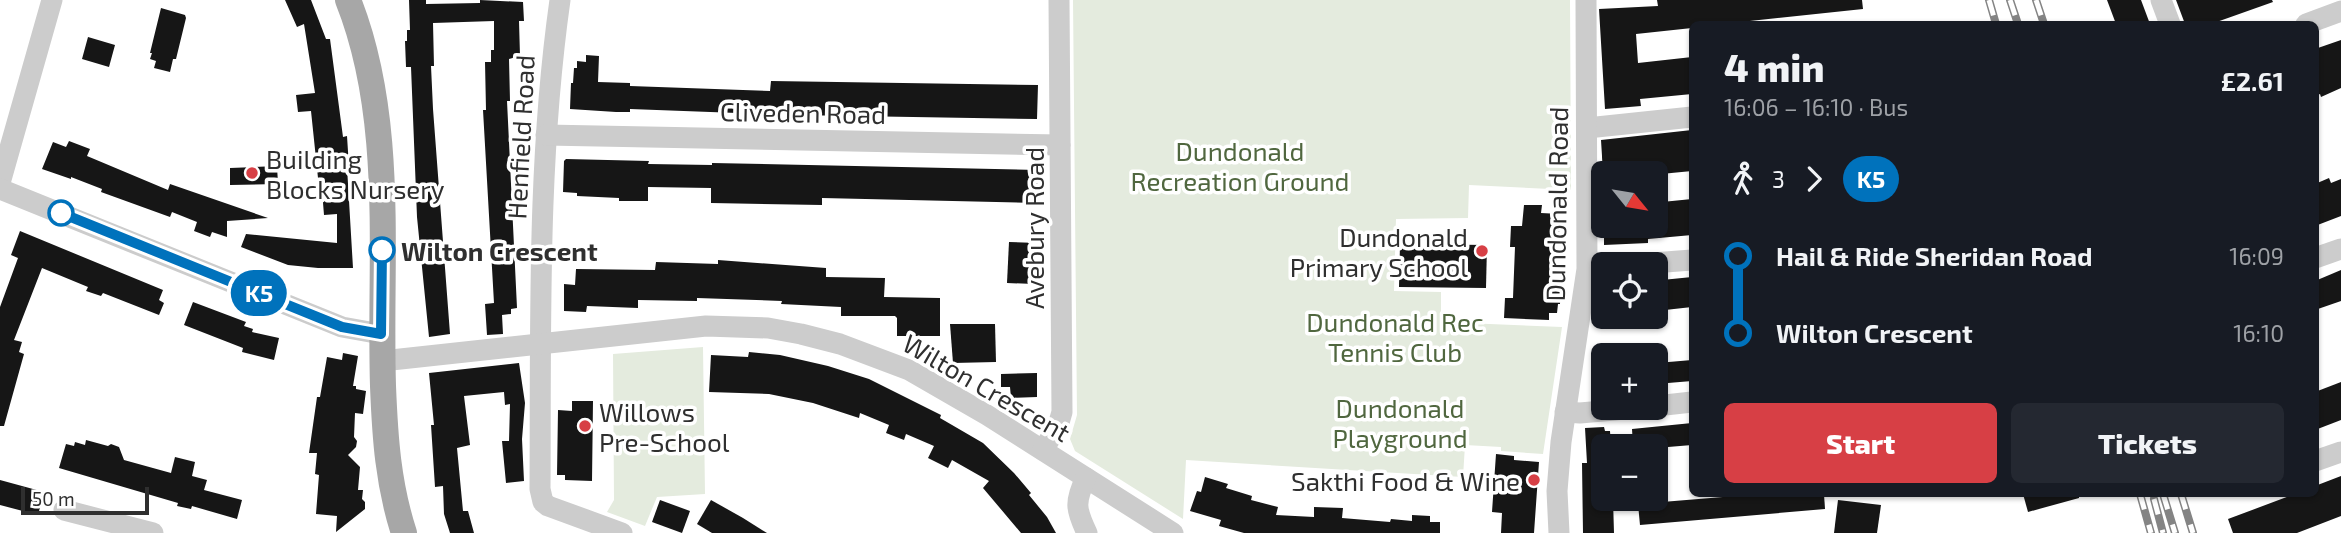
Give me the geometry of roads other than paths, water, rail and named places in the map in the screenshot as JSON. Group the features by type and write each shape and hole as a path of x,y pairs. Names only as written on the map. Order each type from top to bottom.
{"main road":[{"path":"348,0 355,15 370,83 380,152 383,197 381,334 387,463 404,533"}],"street":[{"path":"0,183 52,0"},
{"name":"Henfield Road","path":"560,0 551,61 545,135 540,489 543,502 548,506 622,533"},
{"name":"Avebury Road","path":"1043,450 1058,426 1062,412 1059,0"},
{"name":"Dundonald Road","path":"1586,0 1587,128 1594,252"},
{"path":"2161,0 2169,21"},
{"path":"2314,21 2341,11"},
{"path":"1587,128 1689,117"},
{"name":"Cliveden Road","path":"545,135 1060,145"},
{"path":"0,189 342,327 381,334"},
{"path":"2319,257 2341,249"},
{"path":"1668,262 1689,260"},
{"name":"Dundonald Road","path":"1559,533 1558,466 1565,412 1591,287"},
{"name":"Wilton Crescent","path":"383,361 706,326 758,327 801,334 840,344 909,370 977,408 1173,533"},
{"path":"1668,405 1689,402"},
{"path":"1565,412 1591,412"},
{"path":"2319,460 2341,452"},
{"path":"1086,478 1077,500 1078,513 1087,533"},
{"path":"64,510 153,533"}],"railway":[{"path":"1989,0 1995,21"},
{"path":"2010,0 2017,21"},
{"path":"2036,0 2043,21"},
{"path":"2141,497 2151,533"},
{"path":"2164,497 2175,533"},
{"path":"2182,497 2193,533"},
{"path":"2154,499 2163,533"}],"place":[{"name":"Building Blocks Nursery","path":"252,173"},
{"name":"Wilton Crescent","path":"382,250"},
{"name":"Dundonald Primary School","path":"1482,251"},
{"name":"Willows Pre-School","path":"585,426"},
{"name":"Sakthi Food & Wine","path":"1534,480"}],"park label":[{"name":"Dundonald Recreation Ground","path":"1240,165"},
{"name":"Dundonald Rec Tennis Club","path":"1395,336"},
{"name":"Dundonald Playground","path":"1400,422"}]}
